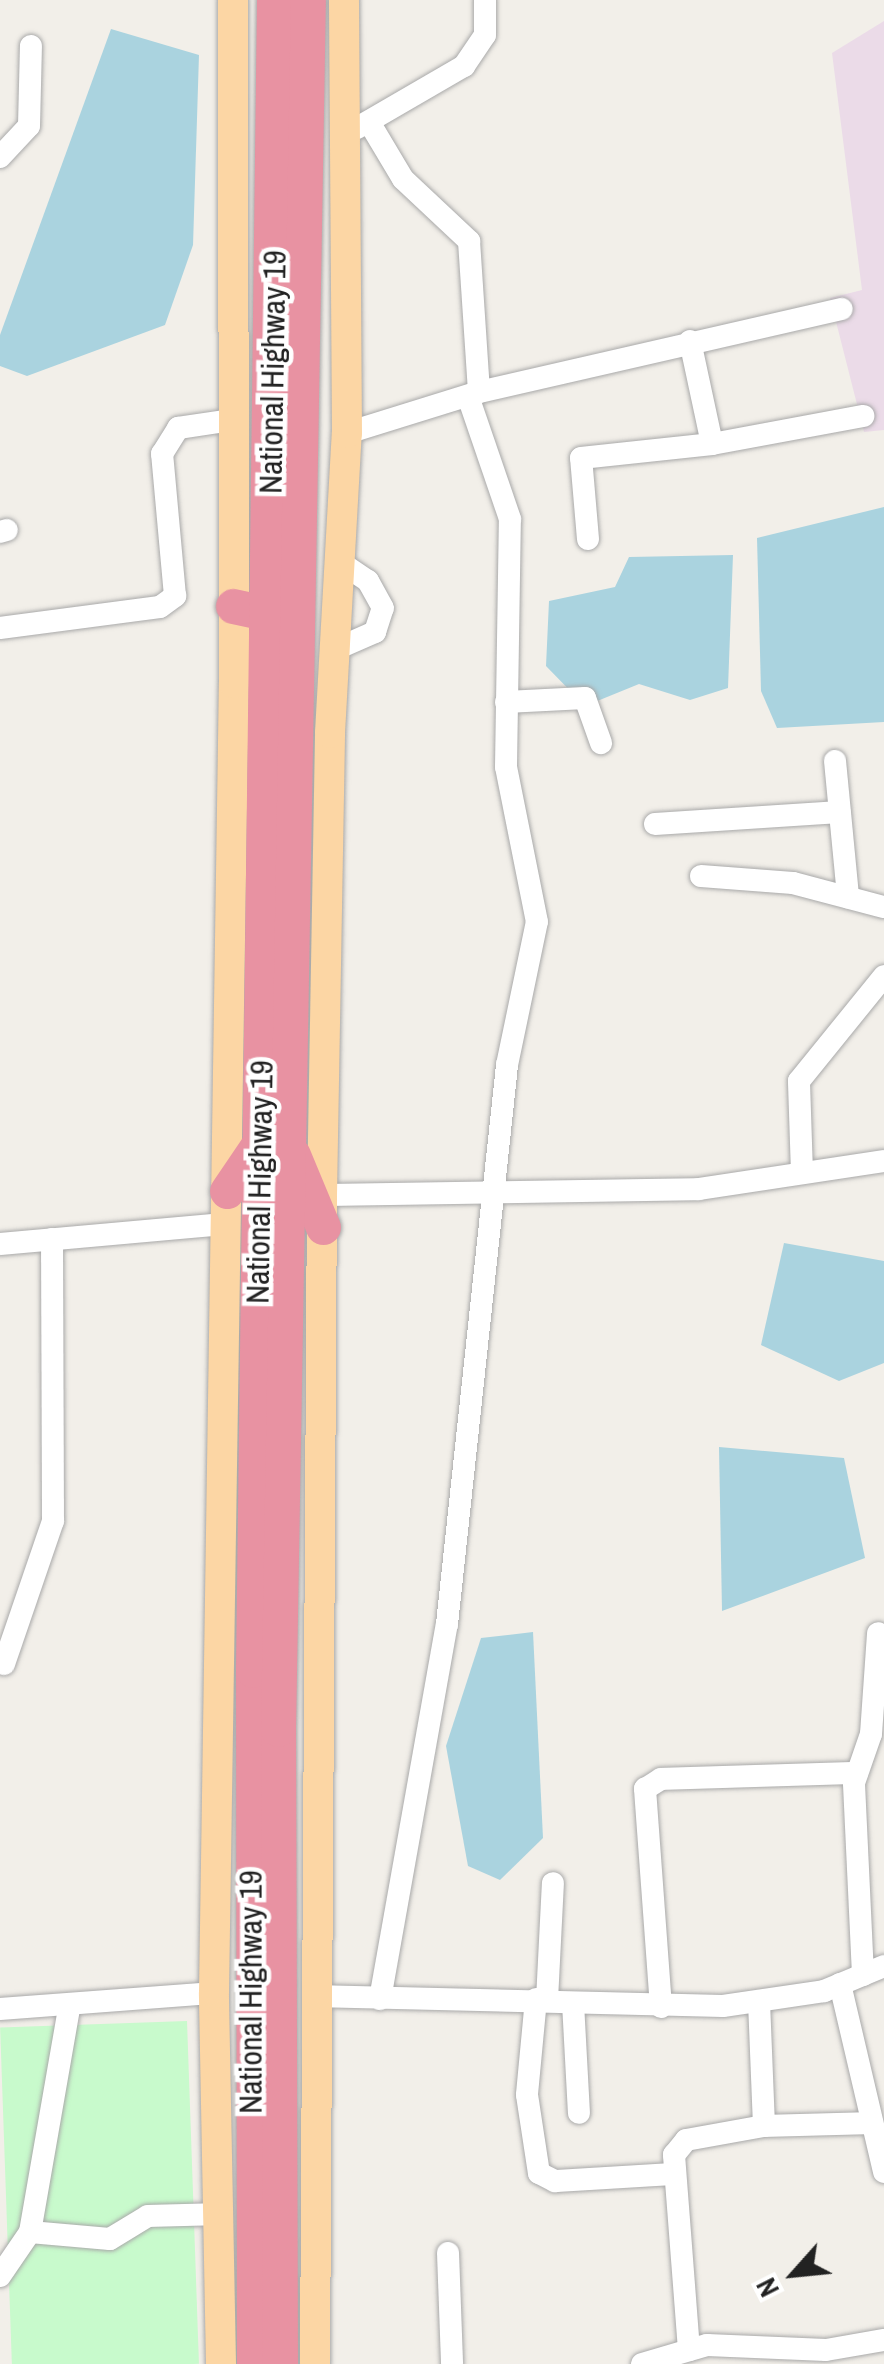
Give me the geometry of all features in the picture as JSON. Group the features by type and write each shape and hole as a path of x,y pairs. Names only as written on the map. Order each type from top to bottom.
{"highway":[{"name":"National Highway 19","path":"254,2364 274,1140 270,614 274,0"},
{"path":"280,2364 274,1140 308,0"},
{"path":"233,606 270,614"},
{"path":"226,1207 274,1140"},
{"path":"274,1140 322,1211"}],"main road":[{"path":"221,2364 214,1992 233,606 233,0"},
{"path":"315,2364 313,1996 322,1211 334,650 347,433 357,129 344,0"}],"street":[{"path":"380,1999 447,1624 496,1199 507,1065 537,922 506,767 510,519 473,394 469,241 357,129 464,66 485,34 485,0"},
{"path":"0,157 29,126 31,46"},
{"path":"347,433 473,394 842,309"},
{"path":"690,341 712,444"},
{"path":"588,538 581,458 712,444 863,416"},
{"path":"0,628 160,606 174,596 162,454 178,428 232,420"},
{"path":"334,650 374,632 382,608 368,581 341,563"},
{"path":"506,702 586,698 601,743"},
{"path":"836,761 848,897"},
{"path":"655,824 840,812"},
{"path":"701,876 848,897 884,908"},
{"path":"802,1173 799,1081 884,976"},
{"path":"322,1211 699,1189 884,1161"},
{"path":"0,1244 52,1239 226,1207"},
{"path":"4,1664 52,1522 52,1239"},
{"path":"313,1996 541,2000 660,2007 759,2002 840,1984 873,1970 857,1773 871,1734 878,1633"},
{"path":"660,2007 644,1789 661,1779 857,1773"},
{"path":"552,1883 541,2000 526,2096 539,2173 555,2181 674,2174"},
{"path":"840,1984 884,2172"},
{"path":"0,2009 69,2008 214,1992"},
{"path":"759,2002 764,2126"},
{"path":"573,2003 579,2113"},
{"path":"0,2276 30,2232 69,2008"},
{"path":"689,2350 674,2174 678,2144 764,2126 872,2123"},
{"path":"30,2232 110,2239 148,2216 221,2214"},
{"path":"448,2253 452,2364"},
{"path":"642,2364 689,2350 779,2356 884,2340"}],"shaded area":[{"path":"884,21 884,430 864,432 830,298 862,290 832,53"}],"green space":[{"path":"187,2021 199,2364 12,2364 0,2028"}],"water":[{"path":"111,29 199,55 193,245 165,325 27,376 0,366 0,335"},
{"path":"884,507 884,722 777,728 761,691 757,538"},
{"path":"733,555 728,688 690,700 639,684 585,706 546,666 549,601 615,587 629,557"},
{"path":"784,1243 884,1261 884,1363 839,1381 761,1345"},
{"path":"719,1447 844,1458 865,1558 722,1611"},
{"path":"533,1632 543,1838 500,1880 468,1866 446,1746 481,1638"}]}
